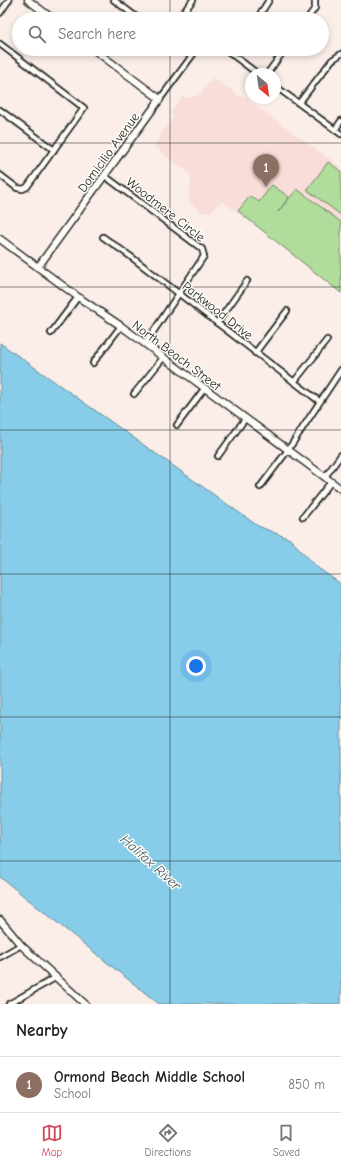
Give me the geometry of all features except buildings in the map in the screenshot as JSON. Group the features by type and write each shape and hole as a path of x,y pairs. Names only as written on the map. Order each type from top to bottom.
{"street":[{"path":"0,13 9,0"},
{"path":"28,0 44,12"},
{"path":"114,0 130,12"},
{"path":"184,12 193,0"},
{"path":"261,12 269,0"},
{"path":"311,12 314,8 315,0"},
{"path":"0,44 12,53"},
{"path":"299,103 332,60 341,54"},
{"path":"0,175 17,188 23,189 27,187 84,108 16,56"},
{"path":"102,56 160,99"},
{"name":"Domicilio Avenue","path":"38,267 192,56"},
{"path":"234,56 250,68"},
{"path":"271,68 278,56"},
{"path":"281,90 341,134"},
{"path":"0,110 54,150"},
{"path":"335,130 341,121"},
{"name":"Woodmere Circle","path":"104,176 202,249 203,258 145,344"},
{"name":"Parkwood Drive","path":"103,237 319,402"},
{"name":"North Beach Street","path":"0,239 78,297 121,326 204,389 341,489"},
{"path":"217,323 247,281"},
{"path":"50,333 78,297"},
{"path":"255,353 287,311"},
{"path":"94,363 121,326"},
{"path":"294,382 327,340"},
{"path":"134,394 163,358"},
{"path":"260,487 288,450 341,370"},
{"path":"177,425 204,389"},
{"path":"218,456 245,419"},
{"path":"325,477 341,455"},
{"path":"303,517 331,482"},
{"path":"0,920 22,945 55,978 85,1004"},
{"path":"0,957 22,945"},
{"path":"9,1004 55,978"}],"shaded area":[{"path":"213,78 240,96 245,97 245,104 253,104 341,167 341,293 264,231 223,202 217,205 211,212 201,212 188,201 191,181 189,173 153,146 174,116 170,113 183,96 189,98 199,95"}],"green space":[{"path":"328,162 341,171 341,215 307,190"},
{"path":"272,185 289,197 278,212 297,189 341,222 341,293 238,211 250,196 259,202"}],"water":[{"name":"Halifax River","path":"0,343 258,526 290,539 318,568 341,584 341,1004 159,1004 0,877"}],"place":[{"name":"Ormond Beach Middle School","path":"266,187"}]}
